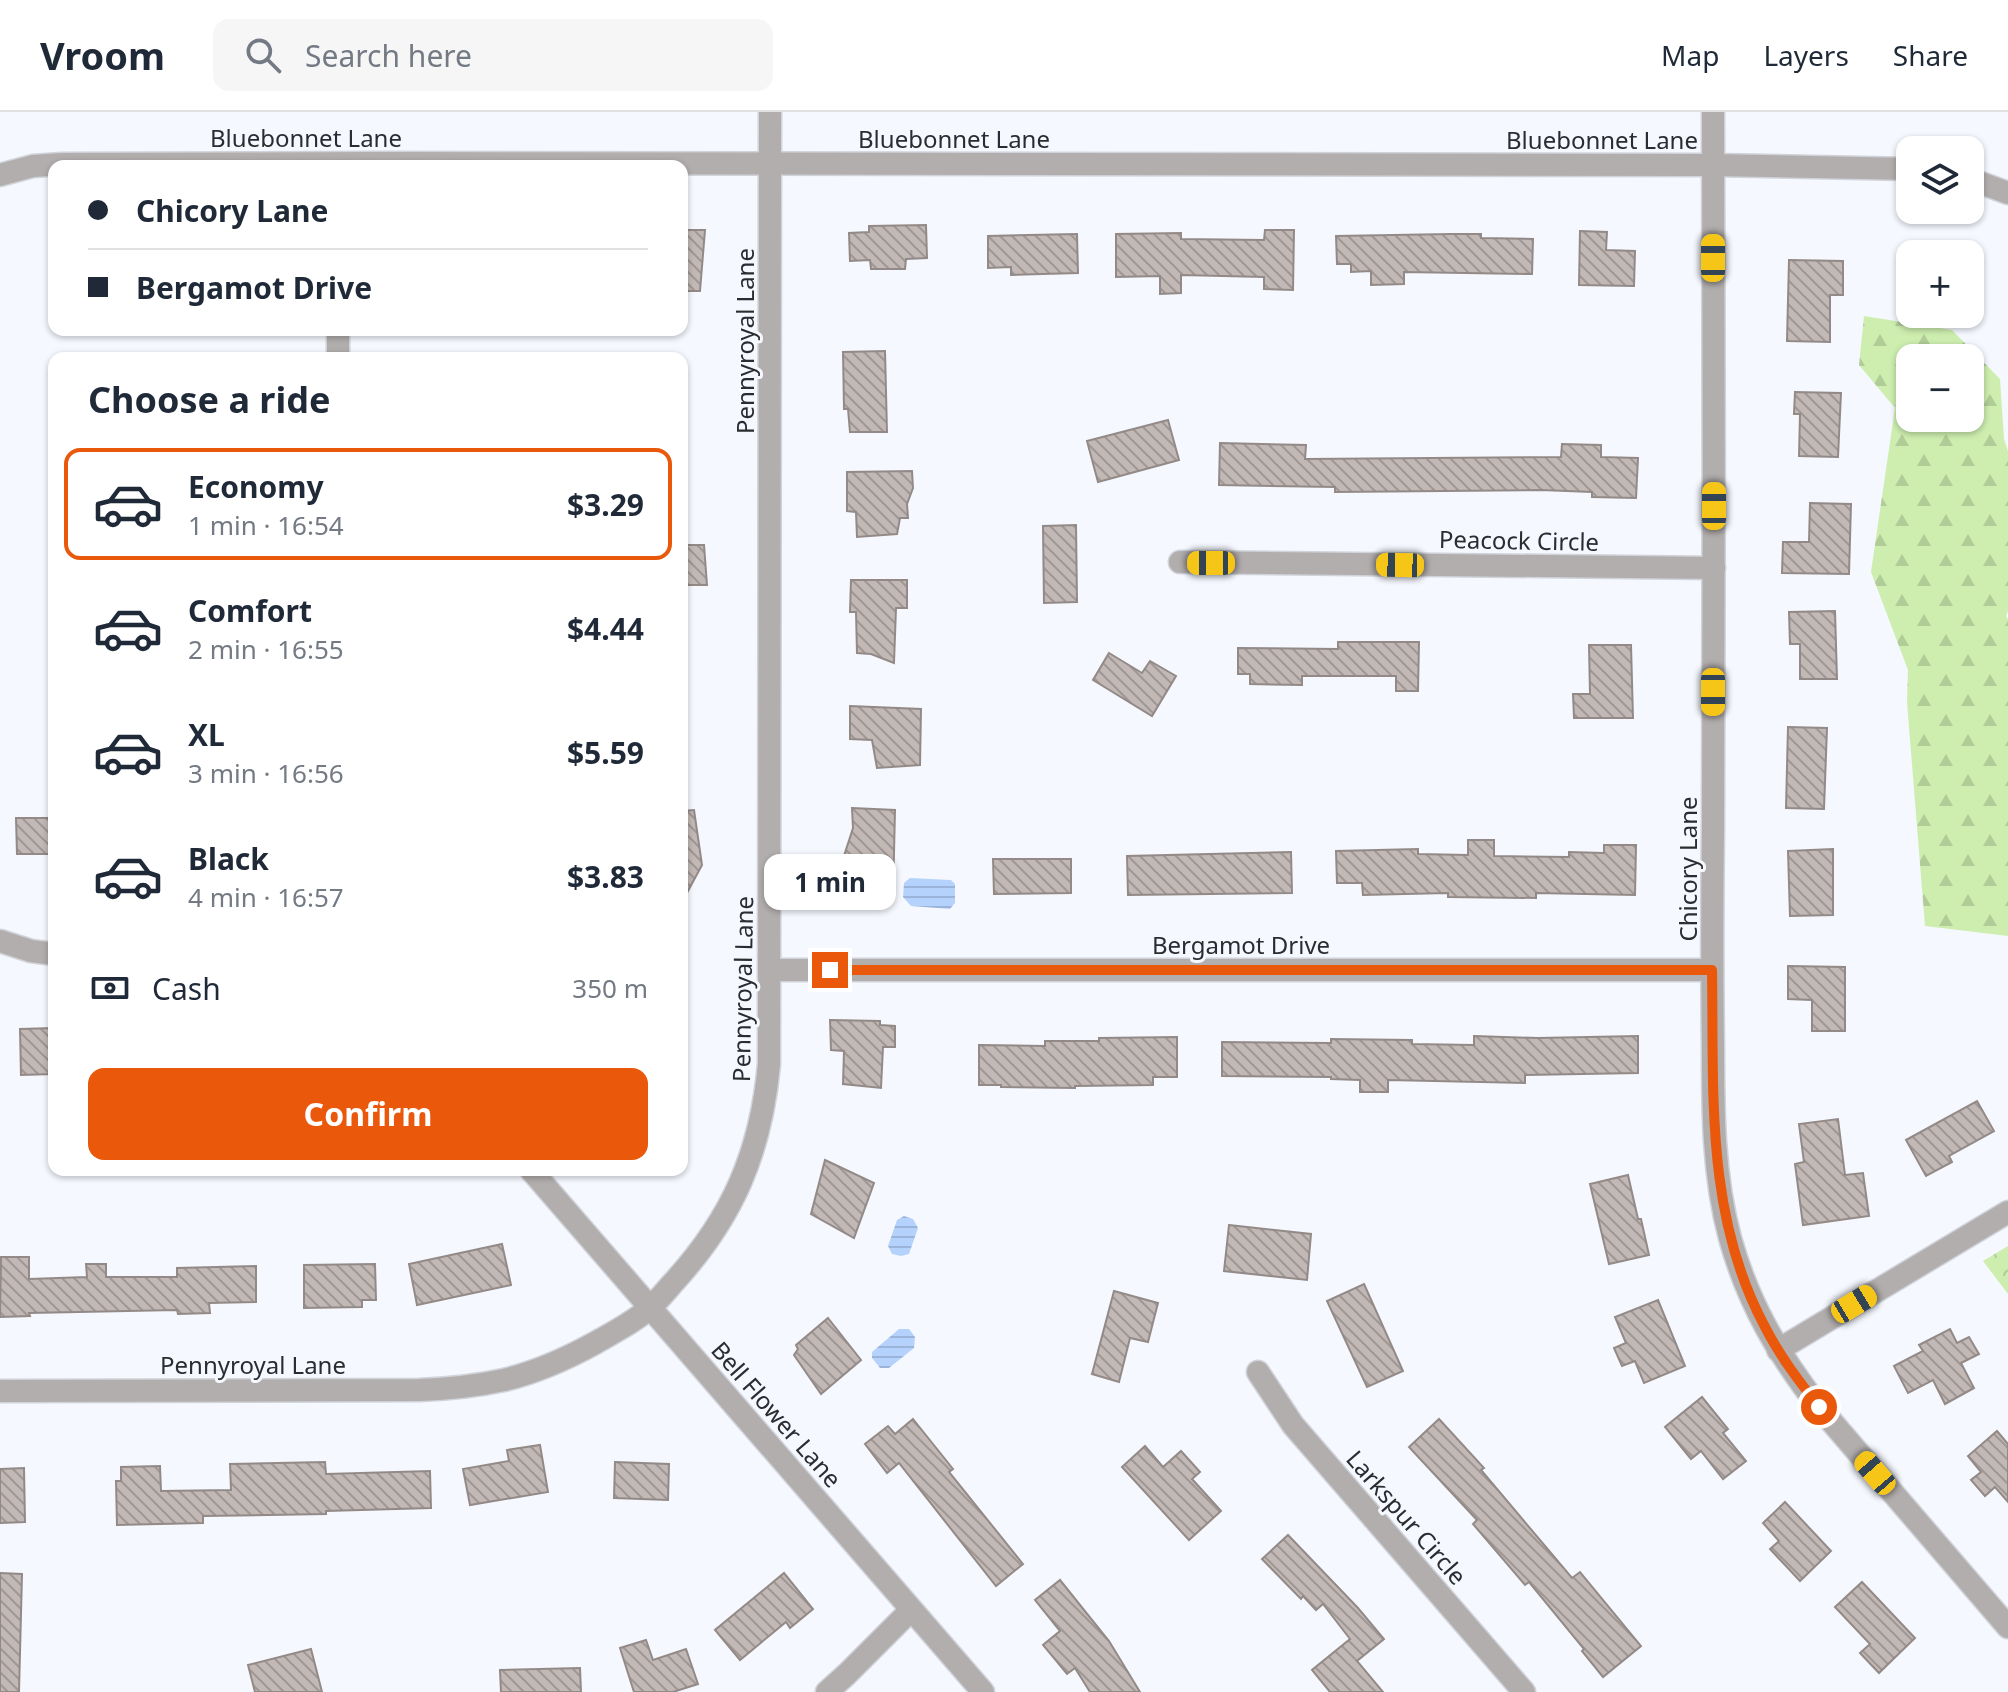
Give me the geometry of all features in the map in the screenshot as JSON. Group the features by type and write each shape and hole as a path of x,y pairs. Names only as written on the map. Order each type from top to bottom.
{"street":[{"name":"Pennyroyal Lane","path":"0,1391 404,1390 456,1388 514,1377 567,1358 651,1307 693,1261 723,1217 751,1158 761,1125 768,1079 770,112"},
{"name":"Chicory Lane","path":"1713,112 1712,970 1714,1126 1722,1200 1740,1269 1758,1314 1778,1350 1819,1407 2008,1627"},
{"name":"Bluebonnet Lane","path":"688,164 1713,165 1896,169"},
{"name":"Bluebonnet Lane","path":"0,175 48,165"},
{"path":"1984,184 2008,193"},
{"name":"Peacock Circle","path":"1180,562 1714,568"},
{"path":"0,941 48,953"},
{"name":"Bergamot Drive","path":"770,970 1712,970"},
{"name":"Bell Flower Lane","path":"536,1176 983,1692"},
{"path":"1778,1350 2008,1212"},
{"name":"Larkspur Circle","path":"1258,1372 1293,1425 1524,1692"},
{"path":"827,1692 911,1610"}],"green space":[{"path":"1864,316 1896,321 1896,328 1952,330 1966,344 1896,344 1896,432 1984,432 1984,363 2000,379 2004,439 2008,451 2008,936 1925,926 1907,702 1908,670 1871,572 1895,408 1859,365"},
{"path":"2008,1246 2008,1294 1983,1261"}],"water":[{"path":"910,878 951,880 955,884 955,903 950,909 911,906 903,897 904,883"},
{"path":"904,1216 913,1219 918,1228 909,1254 901,1256 892,1254 888,1246 897,1220"},
{"path":"899,1329 909,1329 915,1337 914,1348 889,1368 880,1368 872,1358 872,1352"}],"building":[{"path":"926,225 927,258 906,259 905,269 871,269 870,260 850,261 849,233 869,232 869,226"},
{"path":"688,230 705,230 700,291 688,291"},
{"path":"1265,230 1294,230 1293,290 1264,289 1264,277 1181,275 1181,293 1160,294 1160,276 1116,277 1116,234 1181,233 1181,239 1264,240"},
{"path":"1580,231 1607,232 1606,250 1635,251 1634,286 1579,285"},
{"path":"1077,234 1078,273 1011,275 1011,267 988,268 988,236"},
{"path":"1481,234 1481,238 1533,239 1532,274 1404,272 1404,284 1371,285 1371,271 1351,272 1351,264 1337,264 1336,236"},
{"path":"1789,260 1843,261 1843,295 1830,295 1830,342 1787,341"},
{"path":"885,351 887,432 850,432 848,409 844,409 843,352"},
{"path":"1795,392 1841,393 1838,457 1799,456 1800,414 1794,414"},
{"path":"1168,420 1179,460 1098,482 1087,441"},
{"path":"1220,443 1306,445 1305,459 1561,457 1562,444 1601,445 1601,457 1638,458 1636,498 1592,497 1592,492 1541,490 1335,492 1335,487 1219,485"},
{"path":"912,471 913,488 907,504 908,518 900,518 897,534 857,537 856,512 847,511 847,472"},
{"path":"1810,503 1851,504 1849,574 1782,573 1783,542 1809,542"},
{"path":"1076,525 1077,602 1044,603 1043,526"},
{"path":"688,545 704,545 707,585 688,585"},
{"path":"851,580 907,580 907,608 896,608 894,663 871,654 857,653 856,612 850,612"},
{"path":"1835,611 1837,679 1800,679 1800,644 1790,644 1789,612"},
{"path":"1338,642 1419,642 1418,691 1396,691 1396,676 1302,676 1302,685 1250,684 1250,674 1238,674 1238,648 1338,649"},
{"path":"1589,645 1631,645 1633,718 1574,718 1573,694 1590,694"},
{"path":"1109,653 1142,673 1150,661 1176,676 1152,716 1093,680"},
{"path":"850,706 921,709 920,765 877,768 872,740 850,739"},
{"path":"1788,727 1827,728 1824,809 1786,808"},
{"path":"852,808 895,810 893,896 842,899 843,859 853,828"},
{"path":"688,810 694,810 702,865 688,891"},
{"path":"16,818 48,818 48,854 17,854"},
{"path":"1468,840 1494,840 1494,856 1569,857 1569,852 1604,853 1604,845 1636,845 1635,895 1536,893 1536,898 1448,897 1448,893 1363,895 1362,883 1337,883 1336,851 1418,849 1418,854 1468,855"},
{"path":"1833,849 1833,915 1790,916 1788,851"},
{"path":"1291,852 1292,893 1128,895 1127,856"},
{"path":"993,859 1071,859 1071,893 994,894"},
{"path":"1788,966 1845,967 1845,1031 1812,1031 1812,1000 1788,999"},
{"path":"830,1020 880,1021 880,1025 895,1026 895,1047 883,1047 881,1088 843,1084 844,1051 831,1050"},
{"path":"48,1028 48,1074 21,1075 20,1029"},
{"path":"1474,1036 1638,1036 1638,1073 1525,1075 1525,1083 1388,1080 1388,1092 1360,1092 1360,1080 1331,1077 1222,1076 1222,1042 1331,1043 1331,1039 1474,1045"},
{"path":"1177,1037 1177,1077 1153,1077 1153,1085 1075,1088 979,1085 979,1045 1045,1046 1045,1041"},
{"path":"1977,1101 1994,1131 1949,1156 1952,1162 1926,1176 1906,1140"},
{"path":"1838,1119 1845,1175 1863,1173 1869,1216 1803,1225 1795,1164 1804,1162 1799,1124"},
{"path":"825,1160 874,1183 854,1238 811,1214"},
{"path":"1628,1175 1649,1255 1609,1264 1590,1184"},
{"path":"1229,1225 1311,1234 1307,1280 1224,1271"},
{"path":"502,1244 511,1285 417,1305 409,1264"},
{"path":"1,1257 29,1257 29,1279 87,1277 86,1264 106,1264 106,1277 177,1277 177,1268 256,1266 256,1302 209,1303 210,1313 178,1314 177,1310 29,1313 30,1316 0,1317"},
{"path":"375,1264 376,1300 362,1300 362,1307 304,1308 304,1265"},
{"path":"1364,1284 1403,1371 1367,1387 1327,1301"},
{"path":"1114,1291 1158,1303 1148,1342 1130,1338 1119,1382 1092,1374"},
{"path":"1658,1300 1685,1366 1644,1383 1635,1361 1622,1366 1614,1348 1626,1343 1615,1317"},
{"path":"828,1318 861,1360 821,1394 794,1355 798,1349 796,1345"},
{"path":"1950,1329 1957,1343 1969,1337 1979,1354 1961,1363 1974,1388 1945,1404 1933,1380 1908,1393 1894,1366 1923,1351 1919,1345"},
{"path":"1702,1397 1728,1429 1723,1433 1746,1461 1723,1479 1701,1451 1691,1459 1665,1427"},
{"path":"913,1419 953,1469 949,1472 1023,1564 996,1586 899,1463 887,1473 865,1444 888,1426 895,1434"},
{"path":"1439,1419 1484,1468 1481,1470 1572,1578 1580,1572 1641,1646 1603,1677 1529,1582 1525,1585 1473,1524 1477,1520 1409,1447"},
{"path":"1997,1431 2008,1444 2008,1502 1995,1487 1985,1496 1971,1480 1981,1472 1968,1456"},
{"path":"540,1445 548,1492 470,1505 463,1469 509,1461 507,1450"},
{"path":"1145,1446 1163,1467 1181,1451 1200,1472 1192,1479 1221,1511 1189,1540 1122,1467"},
{"path":"325,1462 326,1474 430,1471 431,1508 203,1516 203,1523 117,1525 116,1481 121,1481 121,1467 160,1466 161,1491 231,1490 230,1464"},
{"path":"615,1462 669,1464 668,1500 614,1498"},
{"path":"24,1468 25,1522 0,1523 0,1469"},
{"path":"1785,1502 1831,1551 1800,1581 1770,1549 1779,1541 1763,1523"},
{"path":"1288,1535 1384,1639 1357,1661 1383,1692 1330,1692 1312,1670 1350,1639 1323,1604 1316,1610 1303,1596 1301,1599 1262,1559"},
{"path":"0,1573 22,1574 19,1692 0,1692"},
{"path":"784,1573 813,1609 790,1628 786,1622 740,1660 715,1630"},
{"path":"1060,1580 1109,1641 1140,1692 1090,1692 1075,1668 1067,1674 1043,1645 1060,1631 1035,1600"},
{"path":"1862,1582 1915,1638 1879,1673 1860,1653 1870,1644 1835,1607"},
{"path":"646,1640 653,1660 686,1649 698,1684 673,1692 634,1692 620,1648"},
{"path":"311,1649 322,1692 255,1692 248,1665"},
{"path":"580,1668 581,1692 501,1692 500,1670"}],"route":[{"path":"830,970 1712,970 1716,1161 1730,1237 1763,1324 1790,1370 1819,1407"}]}
